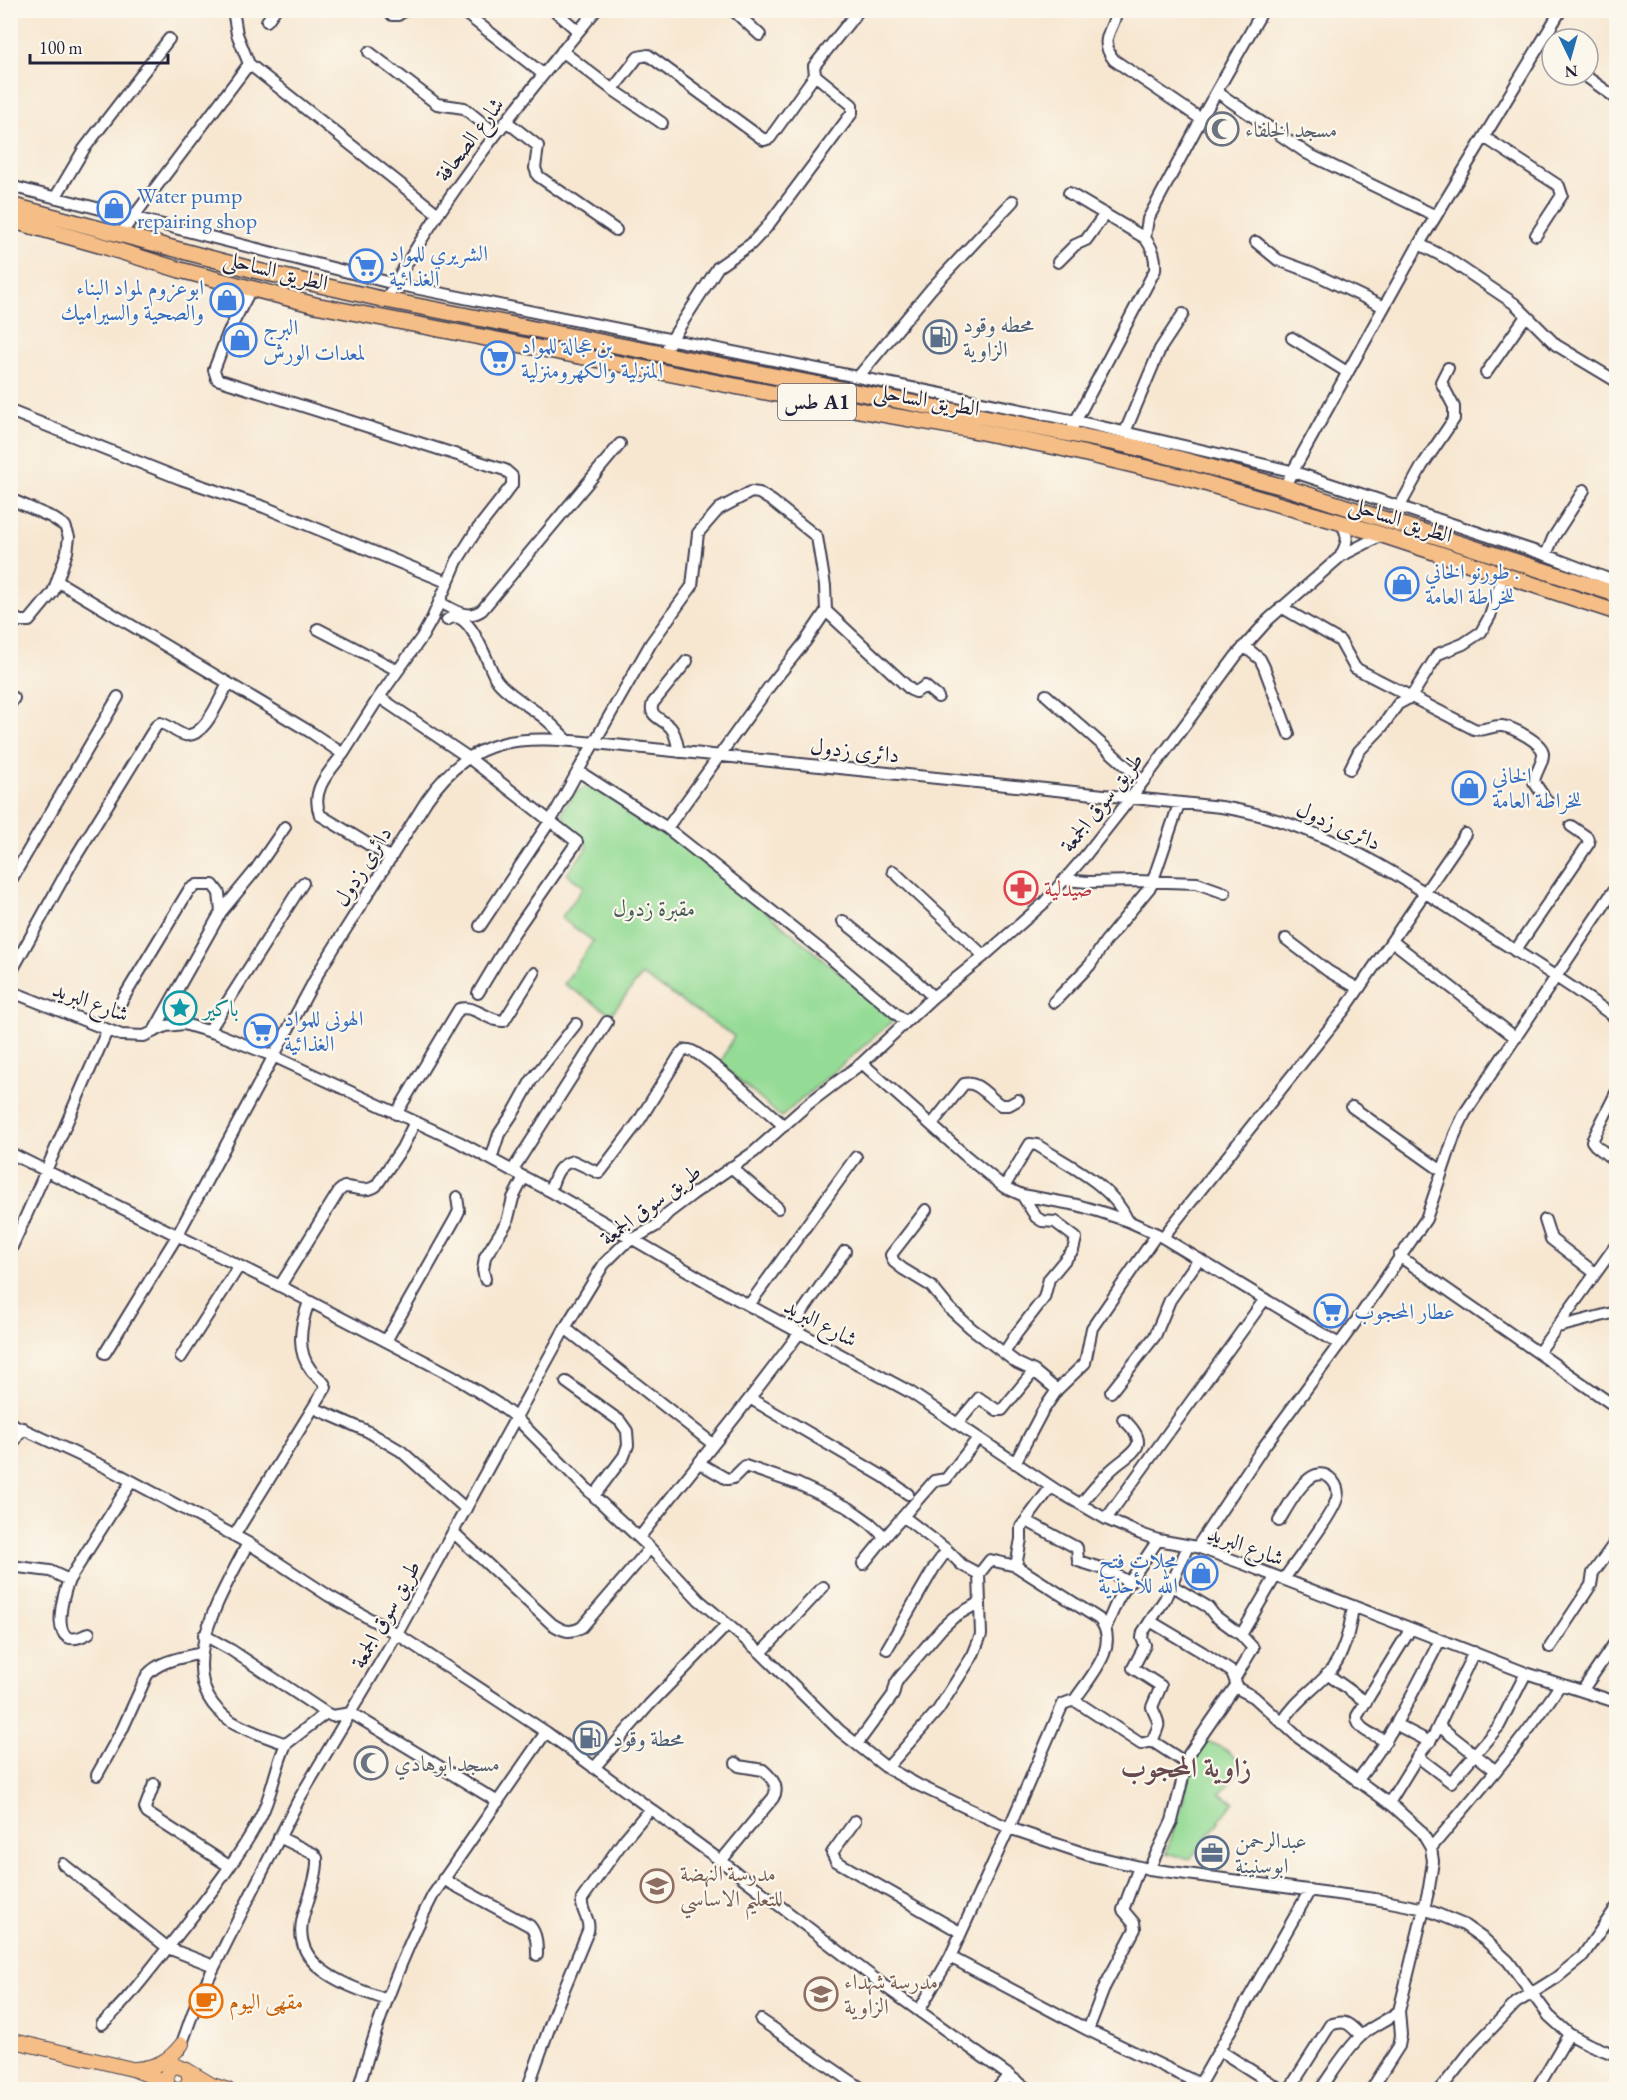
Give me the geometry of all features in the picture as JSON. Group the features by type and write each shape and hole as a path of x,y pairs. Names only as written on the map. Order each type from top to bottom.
{"highway":[{"name":"الطريق الساحلى","path":"10,205 119,236 386,300 868,396 1073,427 1131,446 1284,487 1617,594"},
{"name":"الطريق الساحلى","path":"10,220 180,270 326,307 1061,448 1185,477 1382,535 1617,612"}],"main road":[{"path":"10,2040 175,2082 227,2089"},
{"path":"138,2071 163,2063 176,2053 183,2042"}],"street":[{"path":"233,10 237,34 249,64 438,214"},
{"path":"267,21 275,10"},
{"path":"388,10 392,15 398,15 405,10"},
{"path":"460,10 543,74"},
{"path":"554,10 578,31"},
{"name":"شارع الصحافة","path":"386,300 438,214 506,121 596,10"},
{"path":"734,10 746,15 760,35"},
{"path":"613,89 638,57 648,55 764,140 770,138 815,75 814,66 859,10"},
{"path":"1117,10 1107,36 1110,54 1114,60 1201,119"},
{"path":"1145,238 1148,219 1263,10"},
{"path":"1551,27 1561,10"},
{"path":"55,198 84,149 168,39"},
{"path":"1284,487 1419,244 1540,47"},
{"path":"562,51 662,123"},
{"path":"369,52 437,104 464,108 496,134"},
{"path":"119,236 249,64"},
{"path":"664,354 670,339 718,267 751,244 766,228 852,113 852,105 815,75"},
{"path":"1600,86 1617,98"},
{"path":"1217,92 1308,154 1436,216"},
{"path":"506,121 538,146 535,168 538,176 616,230"},
{"path":"1484,137 1559,186 1562,195 1536,235"},
{"path":"10,186 395,284 858,377 1073,427 1125,432 1291,471 1546,555 1617,582"},
{"path":"1061,448 1155,270 1156,259 1145,238 1070,193"},
{"path":"858,377 931,289 1013,201"},
{"path":"1058,262 1075,245 1086,240 1105,214"},
{"path":"1256,242 1278,260 1313,273 1384,307"},
{"path":"1419,244 1448,259 1515,304 1553,343 1617,381"},
{"path":"252,287 228,333 214,370 217,380 510,473 513,479 512,486 476,531 447,582 422,637 379,697 343,754 320,783 316,805 320,814 391,858"},
{"path":"1125,432 1160,349 1183,314"},
{"path":"1486,373 1527,316"},
{"path":"1292,338 1347,372"},
{"path":"1400,506 1422,466 1454,419 1454,407 1441,382 1448,368"},
{"path":"10,411 181,479 264,507 447,582"},
{"path":"439,602 468,616 475,615 482,610 620,444"},
{"path":"1546,555 1553,538 1584,490"},
{"path":"480,926 573,783 646,651 692,586 698,533 723,507 752,492 759,493 783,508 817,537 825,586 826,611 667,828"},
{"path":"10,499 65,525 69,537 67,552 53,592 29,621 20,621 10,615"},
{"path":"1341,523 1347,533 1347,544 1341,556"},
{"name":"طريق سوق الجمعة","path":"175,2082 183,2042 197,2001 279,1837 311,1776 397,1634 515,1417 604,1264 623,1245 656,1226 668,1213 754,1152 808,1104 862,1063 933,997 1044,903 1130,799 1244,646 1281,608 1341,556 1382,535"},
{"path":"1350,769 1359,751 1382,727 1398,704 1410,697 1438,654 1463,644 1481,632 1490,616 1503,576"},
{"path":"57,581 312,733 343,754"},
{"path":"1281,608 1340,641 1355,668 1410,697 1474,729 1481,730 1494,726 1508,727 1539,744 1543,749 1543,756 1534,782 1547,801"},
{"path":"826,611 911,690 916,692 925,686 938,697"},
{"path":"447,620 456,617 467,624 499,682 550,723 567,740"},
{"path":"318,629 398,670"},
{"path":"1244,646 1260,659 1289,734"},
{"path":"678,752 672,728 653,714 651,709 653,703 687,661"},
{"path":"10,974 70,866 156,726 160,723 165,724 178,733 196,734 204,727 228,684"},
{"path":"1046,695 1143,781"},
{"path":"10,882 118,697"},
{"path":"379,697 469,758 577,842 514,933 478,993"},
{"name":"دائرى زدول","path":"105,1353 177,1236 320,970 434,789 450,772 469,758 494,746 520,739 567,740 1240,810 1293,824 1339,843 1387,868 1617,1018"},
{"path":"578,771 667,828 821,950 906,1022"},
{"path":"1054,1002 1090,965 1105,942 1154,881 1179,804"},
{"path":"1515,951 1589,843 1587,837 1571,826"},
{"path":"154,1032 221,912 254,872 285,827"},
{"path":"1015,1463 1042,1412 1058,1390 1086,1363 1092,1328 1160,1236 1359,989 1465,834"},
{"path":"893,871 984,956"},
{"path":"1065,880 1197,883 1224,893"},
{"path":"209,1031 303,883"},
{"path":"121,1002 189,890 197,885 213,885 219,893 221,912"},
{"path":"919,2011 950,1958 960,1932 1010,1828 1060,1707 1067,1702 1074,1701 1142,1744 1152,1741 1160,1725 1152,1707 1161,1686 1133,1668 1145,1645 1142,1635 1193,1547 1426,1219 1455,1134 1465,1113 1617,887"},
{"path":"843,921 909,974 933,997"},
{"path":"1286,939 1328,971 1359,989"},
{"path":"1392,941 1515,1038"},
{"path":"396,1114 459,1010 469,1008 496,1020 504,1021 534,973"},
{"name":"شارع البريد","path":"10,991 107,1031 130,1037 144,1036 166,1026 184,1024 209,1031 273,1056 491,1159 550,1191 749,1305 910,1392 1051,1487 1106,1519 1158,1540 1193,1547 1280,1578 1526,1673 1617,1702"},
{"path":"512,1171 607,1022"},
{"path":"491,1159 499,1134 516,1110 531,1081 576,1024"},
{"path":"10,1251 48,1171 75,1100 107,1031"},
{"path":"550,1191 558,1170 565,1163 573,1161 599,1173 622,1145 684,1050 690,1050 707,1061 784,1126"},
{"path":"862,1063 1004,1187 1023,1195 1077,1205 1128,1221 1160,1236 1339,1344"},
{"path":"932,1124 967,1082 975,1084 1001,1106 1018,1100"},
{"path":"1617,1093 1592,1141 1617,1162"},
{"path":"1352,1107 1442,1171"},
{"path":"280,1286 339,1191 344,1187 363,1191 376,1186 402,1148 415,1122"},
{"path":"1004,1187 1030,1144 1037,1145 1111,1195 1123,1210 1128,1221"},
{"path":"10,1153 280,1286 475,1388 515,1417 727,1625 761,1653 840,1731 887,1768 928,1791 1010,1828 1089,1856 1144,1868 1375,1899 1425,1909 1464,1925 1485,1940 1508,1961 1549,2016 1569,2034 1617,2055"},
{"path":"749,1305 856,1157"},
{"path":"731,1167 778,1208"},
{"path":"485,1279 483,1270 485,1257 503,1230 513,1198 524,1177"},
{"path":"1004,1353 1044,1298 1049,1279 1073,1250 1076,1238 1055,1222 1041,1221 1023,1195"},
{"path":"386,1341 459,1211 457,1197"},
{"path":"926,1210 891,1255 892,1259 903,1269 931,1286 949,1308 1004,1353 1017,1363 1034,1371 1058,1390"},
{"path":"1545,1220 1551,1239 1595,1273"},
{"path":"1539,1352 1617,1245"},
{"path":"639,1538 713,1444 752,1399 845,1251"},
{"path":"1399,1257 1617,1407"},
{"path":"1111,1392 1155,1336 1170,1300 1199,1259"},
{"path":"181,1357 238,1266"},
{"path":"1106,1519 1265,1299"},
{"path":"234,1536 327,1385 309,1368 301,1347 300,1333 309,1302"},
{"path":"1558,1327 1617,1312"},
{"path":"566,1328 713,1444"},
{"path":"958,1423 979,1398 997,1410 1002,1410 1034,1371"},
{"path":"566,1382 620,1421 627,1431 628,1445 624,1456 594,1496"},
{"path":"752,1399 884,1477 908,1494"},
{"path":"314,1408 367,1431 401,1451 466,1509"},
{"path":"1081,1504 1109,1472 1134,1452 1137,1436 1123,1419"},
{"path":"10,1423 107,1468 248,1543 329,1596 397,1634 546,1732 919,2011 1029,2090"},
{"path":"10,1448 23,1428"},
{"path":"863,1564 934,1481 946,1479 978,1438"},
{"path":"699,1463 727,1479 733,1478 745,1466 798,1484 849,1508 885,1537"},
{"path":"1241,1635 1280,1578 1334,1507 1338,1491 1334,1482 1325,1475 1312,1476 1300,1488 1279,1521"},
{"path":"88,1632 81,1637 72,1638 65,1635 61,1628 61,1605 69,1580 131,1482"},
{"path":"1016,1566 1022,1539 1021,1527 1051,1487"},
{"path":"904,1517 947,1550 962,1565 979,1574"},
{"path":"1027,1521 1077,1548 1078,1562 1104,1569 1129,1582"},
{"path":"453,1532 552,1623 561,1630 569,1632 582,1627 650,1548"},
{"path":"1105,1629 1118,1599 1158,1540"},
{"path":"1550,1647 1592,1583 1593,1573 1617,1541"},
{"path":"248,1543 204,1635 200,1665 204,1686 213,1704 231,1720 286,1744"},
{"path":"887,1649 947,1550"},
{"path":"887,1768 938,1710 964,1671 979,1643 981,1635 979,1574 990,1560 1016,1566 1099,1619 1105,1629 1107,1644 1104,1656 1074,1701"},
{"path":"10,1566 50,1571 69,1580"},
{"path":"1088,2030 1106,1986 1135,1929 1134,1923 1124,1910 1144,1868 1172,1821 1186,1762 1192,1747 1233,1689 1253,1648 1241,1635 1215,1616 1208,1607 1171,1585"},
{"path":"761,1653 823,1587"},
{"path":"857,1744 893,1695 900,1677 949,1621 980,1602"},
{"path":"1282,1723 1295,1704 1328,1674 1342,1652 1351,1623 1353,1606"},
{"path":"1150,1621 1232,1672 1236,1683 1299,1738 1389,1803 1420,1831 1431,1848 1432,1868 1425,1909 1399,2011 1401,2035 1399,2046 1371,2090"},
{"path":"594,1768 680,1671 727,1625"},
{"path":"1386,1742 1358,1725 1357,1716 1410,1630"},
{"path":"204,1635 231,1650 326,1713 332,1716 351,1713 498,1802"},
{"path":"1357,1780 1397,1725 1440,1640"},
{"path":"1582,1691 1617,1641"},
{"path":"1389,1803 1430,1742 1474,1652"},
{"path":"97,1775 122,1730 147,1675 161,1664 201,1653"},
{"path":"1418,1757 1450,1782 1499,1726 1526,1673"},
{"path":"1328,1674 1366,1702"},
{"path":"1431,1848 1536,1722 1560,1685"},
{"path":"102,2024 134,1991 201,1907 229,1866 261,1816 286,1744 326,1713"},
{"path":"1397,1725 1430,1742"},
{"path":"1438,1726 1496,1771"},
{"path":"358,2090 376,2029 421,1918 443,1879 546,1732"},
{"path":"1152,1741 1186,1762"},
{"path":"721,1861 773,1798 776,1791 776,1785 764,1770 739,1766 735,1763"},
{"path":"154,1784 146,1808 147,1813 229,1866"},
{"path":"527,2090 556,2006 588,1931 589,1923 582,1908 582,1899 624,1840 650,1809"},
{"path":"855,1821 832,1853 836,1861 960,1932"},
{"path":"279,1837 314,1854 317,1858 302,1922 303,1947 312,1961 327,1975 387,2000"},
{"path":"63,1864 168,1948 214,1966"},
{"path":"443,1879 530,1926 535,1934 537,1955"},
{"path":"950,1958 1199,2087 1310,1890"},
{"path":"1440,2090 1496,2022 1531,1992 1556,1978 1582,1957 1615,1914"},
{"path":"1320,2090 1344,2055 1361,2036 1399,2011"},
{"path":"761,2020 864,2090"},
{"path":"1288,2090 1330,2025 1340,2022 1347,2023 1361,2036"},
{"path":"1536,2090 1569,2034"},
{"path":"1219,2050 1282,2090"},
{"path":"996,2090 1009,2075"}],"green space":[{"name":"مقبرة زدول","path":"589,785 682,844 895,1019 781,1117 720,1064 734,1036 642,975 611,1014 564,984 593,941 561,918 584,887 567,874 588,846 571,832 562,812 574,793"},
{"path":"1205,1740 1226,1750 1241,1763 1234,1778 1220,1793 1234,1802 1190,1859 1166,1853 1183,1803 1186,1767 1201,1741"}],"place":[{"name":"مسجد الخلفاء","path":"1222,129"},
{"name":"Water pump repairing shop","path":"114,208"},
{"name":"الشريري للمواد الغذائية","path":"366,266"},
{"name":"ابوعزوم لمواد البناء والصحية والسيراميك","path":"227,300"},
{"name":"محطه وقود الزاوية","path":"940,337"},
{"name":"البرج لمعدات الورش","path":"240,340"},
{"name":"بن عجالة للمواد المنزلية والكهرومنزلية","path":"498,358"},
{"name":"طورنو الخاني . للخراطة العامة","path":"1402,584"},
{"name":"الخاني للخراطة العامة","path":"1469,788"},
{"name":"صيدلية","path":"1021,888"},
{"name":"باكير","path":"180,1008"},
{"name":"الهونى للمواد الغذائية","path":"261,1031"},
{"name":"عطار المحجوب","path":"1331,1311"},
{"name":"محلات فتح الله للأحذية","path":"1201,1573"},
{"name":"محطة وقود","path":"590,1738"},
{"name":"مسجد ابوهادي","path":"371,1763"},
{"name":"عبدالرحمن ابوسنينة","path":"1212,1853"},
{"name":"مدرسة النهضة للتعليم الاساسي","path":"657,1886"},
{"name":"مدرسة شهداء الزاوية","path":"821,1994"},
{"name":"مقهى اليوم","path":"206,2001"}],"district":[{"name":"زاوية المحجوب","path":"1186,1767"}]}
